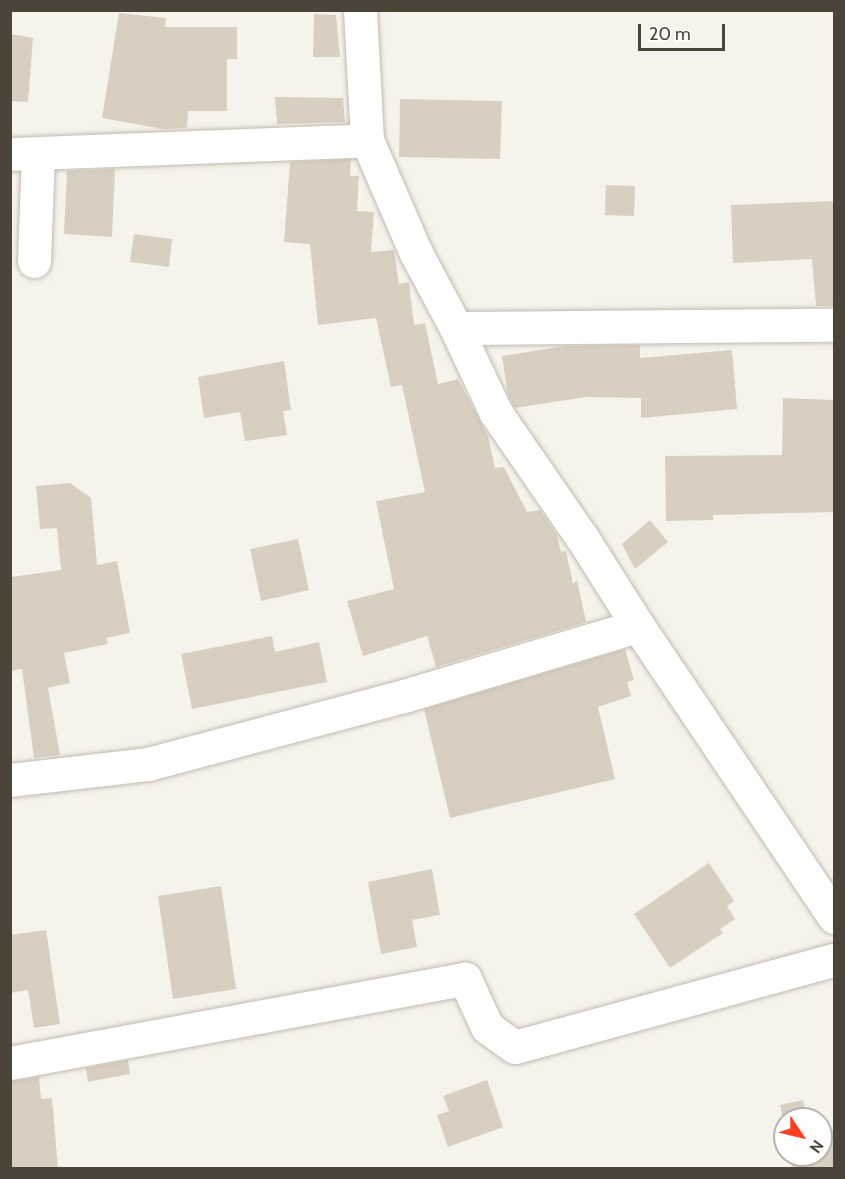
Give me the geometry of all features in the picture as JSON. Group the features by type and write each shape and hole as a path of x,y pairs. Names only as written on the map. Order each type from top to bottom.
{"street":[{"path":"360,10 367,140 416,253 456,328 496,413 581,536 638,627 834,917"},
{"path":"34,261 24,154 367,140"},
{"path":"456,328 834,325"},
{"path":"10,780 148,764 404,696 638,627"},
{"path":"10,1063 465,979 487,1027 515,1047 834,960"}],"building":[{"path":"119,13 166,18 165,27 237,27 237,59 227,59 227,111 188,111 187,128 163,129 102,118"},
{"path":"314,14 336,15 340,57 313,57"},
{"path":"10,34 33,38 28,102 10,101"},
{"path":"275,97 343,98 345,122 277,124"},
{"path":"400,99 502,101 500,159 399,157"},
{"path":"351,159 350,176 359,176 357,211 374,212 371,252 394,250 399,284 409,282 414,325 425,323 438,384 458,379 488,436 495,468 504,467 527,512 540,510 557,535 561,552 566,551 573,584 577,580 586,622 436,667 427,636 363,656 347,601 394,589 376,501 425,492 402,385 391,387 376,318 318,325 310,244 284,242 290,162"},
{"path":"115,169 112,237 64,234 67,171"},
{"path":"606,185 635,186 634,216 605,215"},
{"path":"834,201 834,306 816,306 812,259 733,263 731,205"},
{"path":"134,234 172,239 169,267 130,262"},
{"path":"640,345 640,358 732,350 737,409 641,418 641,398 586,397 515,408 508,394 502,356 566,346"},
{"path":"284,361 291,410 283,411 287,435 245,441 240,412 204,418 198,377"},
{"path":"783,398 834,400 834,512 713,515 713,520 666,521 665,456 782,455"},
{"path":"70,483 91,498 97,565 117,561 130,633 106,638 108,644 64,653 70,683 48,688 60,755 34,758 22,669 10,671 11,577 61,570 57,528 40,529 36,486"},
{"path":"650,520 668,542 635,569 622,544"},
{"path":"298,539 309,590 261,601 250,549"},
{"path":"272,636 275,652 319,642 327,682 192,709 181,654"},
{"path":"625,649 634,680 627,682 631,696 598,707 615,779 450,818 424,709"},
{"path":"709,863 734,901 727,906 735,919 720,929 723,933 670,968 634,914"},
{"path":"432,869 440,915 412,920 417,947 381,954 368,882"},
{"path":"221,886 236,989 173,999 158,896"},
{"path":"46,930 60,1024 34,1028 28,990 10,993 10,935"},
{"path":"128,1060 130,1074 88,1082 86,1068"},
{"path":"39,1077 41,1099 52,1098 58,1168 10,1168 10,1081"},
{"path":"487,1080 503,1127 448,1147 437,1115 449,1111 443,1096"},
{"path":"803,1100 804,1107 780,1107 780,1105"},
{"path":"833,1129 834,1168 792,1168 833,1167"}]}
